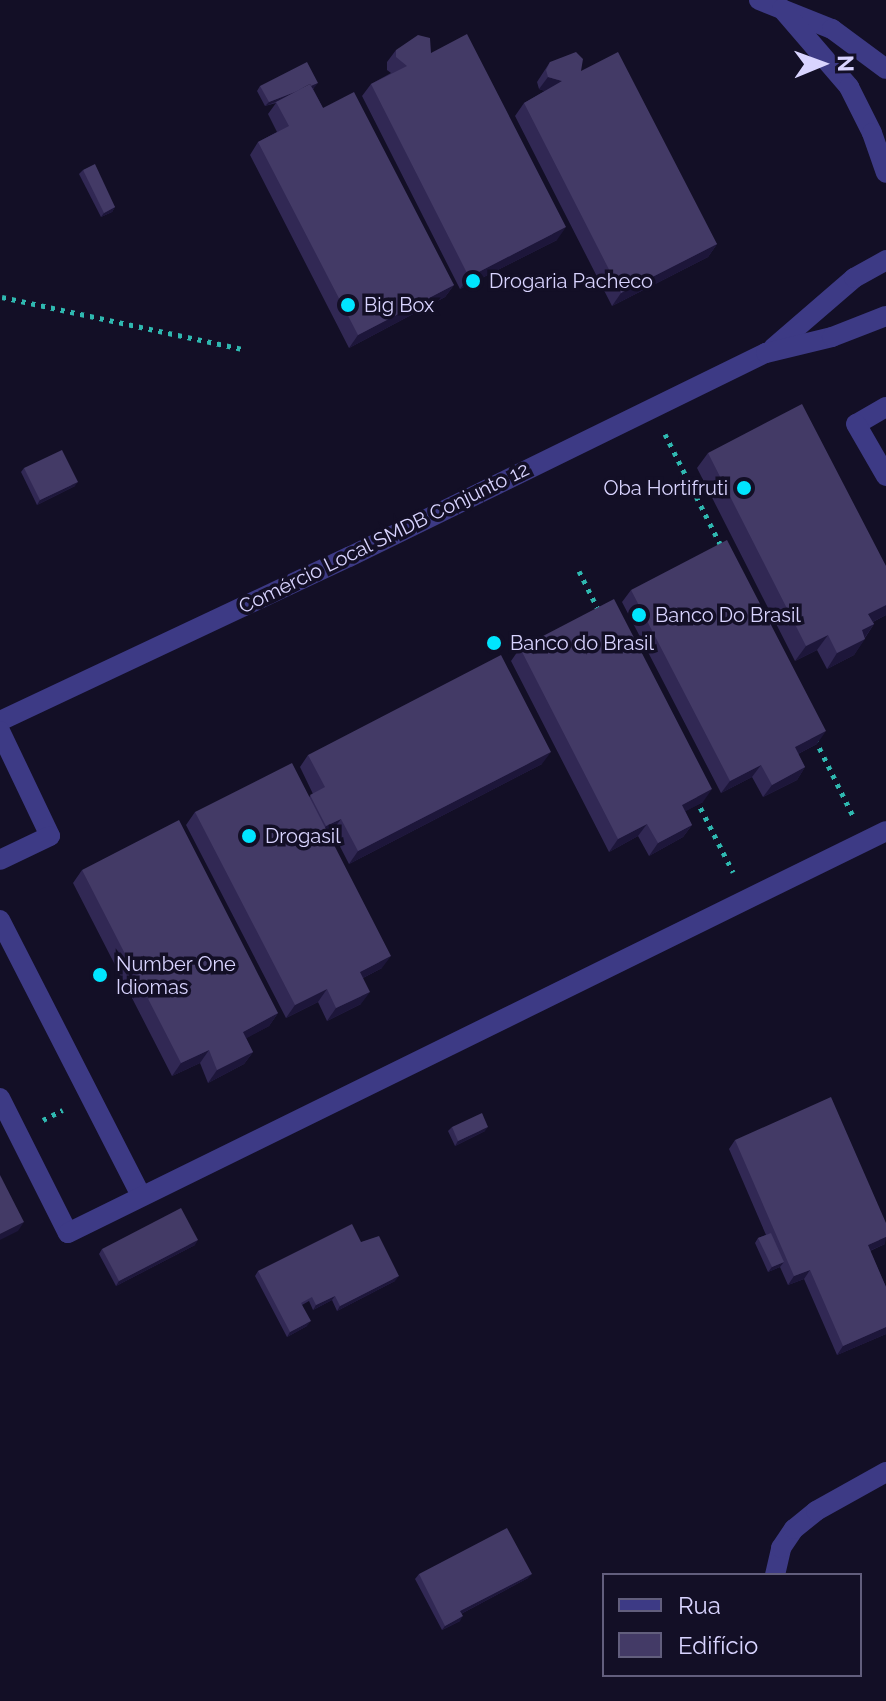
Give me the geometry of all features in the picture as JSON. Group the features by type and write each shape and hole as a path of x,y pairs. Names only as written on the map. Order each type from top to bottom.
{"street":[{"path":"759,0 832,29 886,69"},
{"path":"782,9 849,87 872,133 886,173"},
{"name":"Comércio Local SMDB Conjunto 12","path":"766,353 854,278 886,260"},
{"name":"Comércio Local SMDB Conjunto 12","path":"0,721 349,557 766,353 832,337 886,316"},
{"path":"886,407 856,424 886,476"},
{"path":"0,731 50,836 0,860"},
{"path":"0,1098 68,1233 886,831"},
{"path":"0,920 141,1196"},
{"path":"775,1573 781,1548 794,1529 816,1511 886,1472"}],"path":[{"path":"2,297 242,349"},
{"path":"652,408 728,561"},
{"path":"579,571 607,625"},
{"path":"811,729 866,841"},
{"path":"691,790 747,899"},
{"path":"18,1132 92,1095"}],"building":[{"path":"467,34 566,227 469,277 371,84 407,66 396,57 396,50 418,35 430,38 431,53"},
{"path":"576,52 583,59 581,71 618,52 717,244 621,293 524,103 562,81 548,77 546,70 550,62"},
{"path":"307,62 318,83 269,102 260,86"},
{"path":"310,84 323,108 354,92 454,285 358,335 258,142 289,126 276,102"},
{"path":"95,164 115,207 104,213 83,170"},
{"path":"802,404 886,566 886,605 868,614 874,624 862,630 865,639 837,653 828,635 806,646 708,453"},
{"path":"62,450 78,482 40,500 24,468"},
{"path":"727,540 826,731 795,747 805,767 772,785 761,765 730,781 631,590"},
{"path":"614,599 712,789 682,805 692,825 658,843 647,824 618,839 520,648"},
{"path":"501,655 551,752 358,851 341,819 326,826 310,795 325,787 308,755"},
{"path":"292,763 391,956 360,972 370,992 336,1008 327,989 295,1005 195,812"},
{"path":"179,820 278,1013 243,1032 253,1052 217,1070 209,1050 181,1063 82,870"},
{"path":"831,1097 886,1223 886,1237 868,1245 886,1287 886,1327 843,1346 810,1270 794,1276 735,1140"},
{"path":"482,1113 488,1127 458,1141 452,1127"},
{"path":"0,1175 24,1222 0,1234"},
{"path":"181,1208 198,1240 119,1281 102,1249"},
{"path":"352,1224 361,1242 379,1236 399,1276 340,1306 335,1296 316,1305 312,1297 301,1303 311,1321 290,1332 258,1271"},
{"path":"771,1233 784,1262 772,1267 758,1238"},
{"path":"507,1528 532,1574 460,1611 463,1616 445,1626 419,1574"}],"place":[{"name":"Drogaria Pacheco","path":"473,281"},
{"name":"Big Box","path":"348,305"},
{"name":"Oba Hortifruti","path":"744,488"},
{"name":"Banco Do Brasil","path":"639,615"},
{"name":"Banco do Brasil","path":"494,643"},
{"name":"Drogasil","path":"249,836"},
{"name":"Number One Idiomas","path":"100,975"}]}
